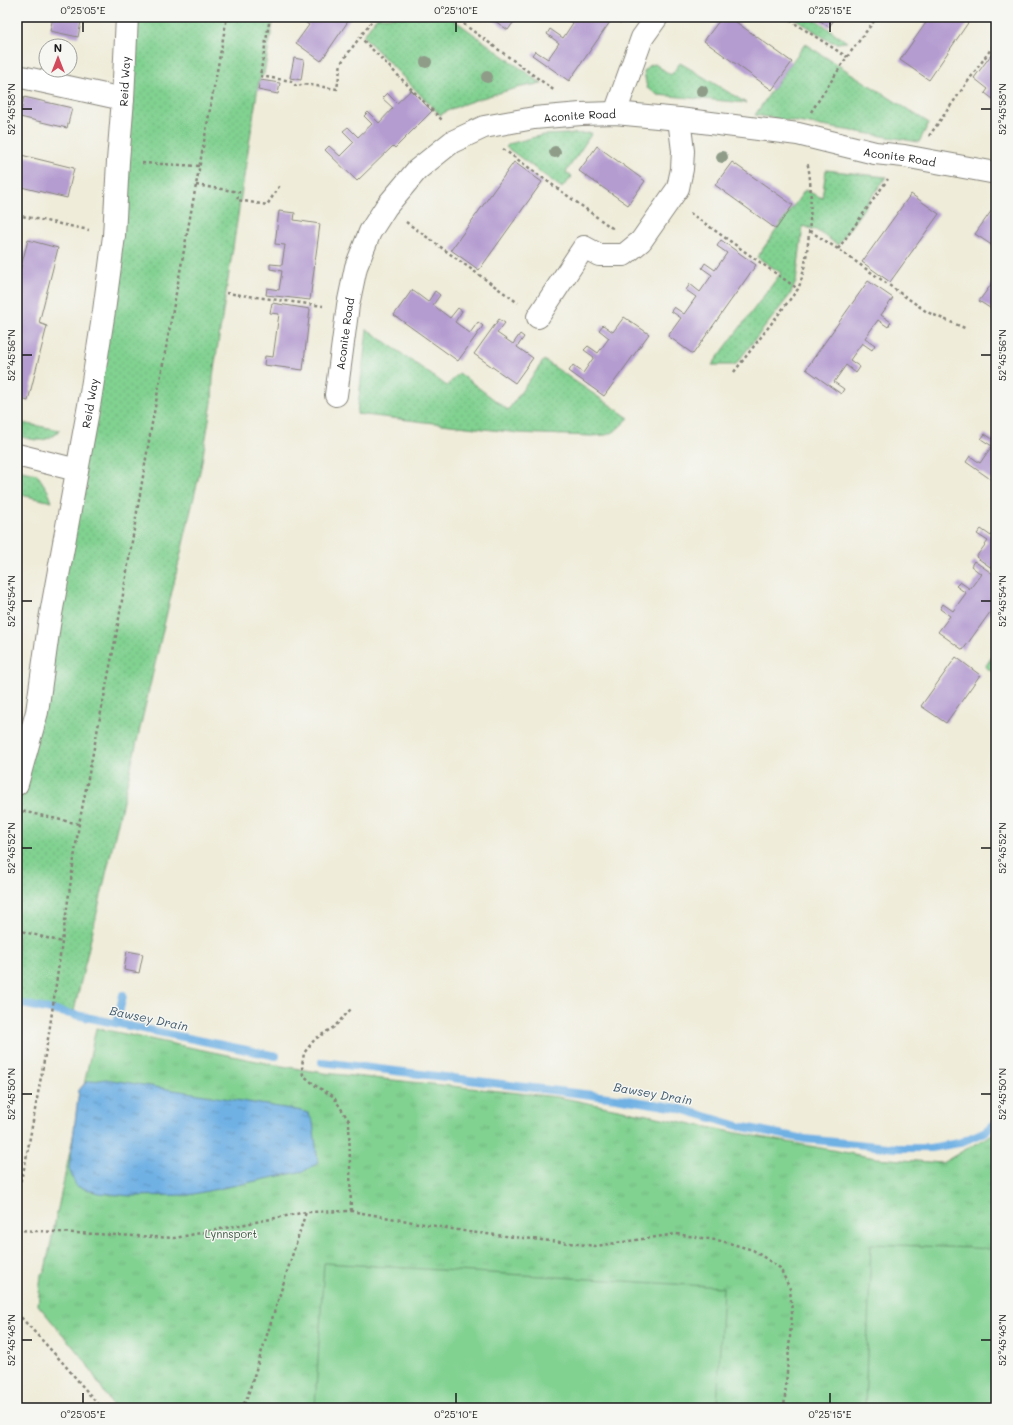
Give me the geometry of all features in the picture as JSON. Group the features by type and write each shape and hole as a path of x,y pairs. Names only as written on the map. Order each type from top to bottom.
{"street":[{"name":"Reid Way","path":"17,784 37,712 50,625 104,311 114,236 127,17"},
{"path":"615,113 642,38 657,17"},
{"path":"17,76 123,99"},
{"name":"Aconite Road","path":"336,395 347,312 356,268 370,232 386,207 417,170 460,138 484,127 581,114 615,113 678,119 798,134 875,153 909,157 996,173"},
{"path":"538,317 584,247 599,255 624,255 641,241 678,188 682,169 683,151 678,119"},
{"path":"17,455 77,470"}],"path":[{"path":"17,1193 25,1165 49,1033 79,824 116,636 151,429 227,17"},
{"path":"270,17 260,76 291,81 297,87 303,84 337,89 341,63 375,17"},
{"path":"454,17 559,94 581,114"},
{"path":"785,17 847,57"},
{"path":"734,372 798,289 802,280 810,231 811,173 798,134 847,57 877,17"},
{"path":"986,17 996,24"},
{"path":"360,37 460,138 500,147 612,228 599,255"},
{"path":"838,249 996,42"},
{"path":"118,161 200,166"},
{"path":"196,185 239,192 238,200 267,204 280,185"},
{"path":"670,199 798,289"},
{"path":"386,207 538,317"},
{"path":"17,215 114,236"},
{"path":"810,231 927,312 967,329"},
{"path":"226,293 330,307 347,312"},
{"path":"17,810 79,824"},
{"path":"17,930 62,942"},
{"path":"351,1211 348,1121 334,1096 316,1086 303,1075 302,1066 304,1053 315,1039 334,1027 352,1009"},
{"path":"17,1230 174,1238 306,1212 351,1211 469,1232 596,1246 676,1234 722,1241 753,1250 780,1268 790,1289 792,1313 784,1408"},
{"path":"239,1408 246,1401 306,1212"},
{"path":"17,1314 63,1363 101,1408"}],"green space":[{"path":"127,17 274,17 264,74 259,80 213,376 212,402 201,467 74,1011 17,1000 17,784 90,400"},
{"path":"377,17 450,17 542,84 520,87 484,97 440,115 363,36"},
{"path":"793,17 812,17 847,42 837,43 829,41"},
{"path":"805,44 929,123 919,142 755,115"},
{"path":"680,63 746,103 658,95 647,88 644,72 648,66 655,64 671,75"},
{"path":"592,133 566,172 572,177 562,188 506,147 509,144 543,135"},
{"path":"826,170 886,177 838,245 816,230 803,226 796,282 790,295 735,365 712,365 781,273 757,257 805,190 822,198"},
{"path":"367,329 447,386 459,373 508,410 544,360 629,418 614,432 606,435 591,436 518,433 357,414"},
{"path":"17,422 60,430 44,440 29,439 17,436"},
{"path":"17,470 37,474 48,491 52,502 17,494"},
{"path":"996,651 996,674 985,667"},
{"name":"Lynnsport","path":"96,1028 276,1065 324,1073 558,1097 727,1131 876,1158 942,1163 996,1132 996,1408 114,1408 85,1361 38,1305 41,1274 45,1270"},
{"path":"871,1244 996,1249 996,1408 865,1408"},
{"path":"324,1263 723,1287 717,1408 315,1408"}],"water":[{"path":"106,1079 308,1113 313,1122 318,1163 304,1171 189,1195 131,1196 98,1193 76,1186 69,1169 79,1090 86,1082"}],"building":[{"path":"53,17 82,17 78,37 50,31"},
{"path":"298,17 309,17 313,20 315,17 351,17 321,61 296,43 309,25"},
{"path":"489,17 517,17 508,30"},
{"path":"565,17 609,17 612,19 569,81 532,55 535,51 548,59 559,43 547,34 550,29 563,38 573,23"},
{"path":"619,17 629,17 625,22"},
{"path":"722,17 729,17 792,62 772,90 704,41"},
{"path":"815,17 836,17 829,27"},
{"path":"930,17 972,17 929,80 900,60"},
{"path":"994,51 996,52 996,96 993,99 985,93 988,89 974,78"},
{"path":"294,58 304,60 301,80 290,78"},
{"path":"260,80 280,83 278,94 258,90"},
{"path":"411,90 432,111 395,148 393,146 357,181 325,150 329,146 340,156 354,142 343,131 348,127 358,137 372,124 364,116 368,112 379,123 393,108 382,98 387,93 397,103"},
{"path":"24,97 72,108 67,128 20,117"},
{"path":"597,146 645,181 628,205 579,171"},
{"path":"17,154 74,168 67,198 17,186"},
{"path":"514,162 542,182 479,270 451,250"},
{"path":"732,162 793,205 776,229 715,185"},
{"path":"911,194 939,214 890,282 862,262"},
{"path":"992,210 996,213 996,248 975,234"},
{"path":"279,211 295,213 294,220 320,224 310,300 266,295 267,288 279,290 282,271 270,269 270,264 282,265 285,245 275,244"},
{"path":"28,240 58,248 39,323 47,326 28,401 17,398 17,282"},
{"path":"721,240 756,265 693,354 668,336 681,318 671,311 674,307 684,314 696,297 686,290 690,284 700,292 712,275 702,268 705,263 715,270 727,253 717,246"},
{"path":"996,278 996,312 979,301"},
{"path":"868,281 893,298 881,315 891,322 888,327 878,320 865,338 875,345 872,350 862,343 850,360 860,367 856,373 846,365 834,382 844,389 841,394 806,369"},
{"path":"412,290 428,302 435,291 440,295 433,305 450,318 458,308 462,311 455,322 470,333 478,322 483,326 458,361 394,315"},
{"path":"272,303 310,309 303,370 264,365 265,356 273,357 279,314 270,313"},
{"path":"624,317 649,334 604,396 569,371 573,365 583,373 594,357 584,350 588,346 598,353 609,338 599,330 603,325 613,332"},
{"path":"499,319 505,323 497,333 513,344 520,334 524,337 517,347 533,358 515,383 474,354"},
{"path":"985,434 995,441 996,440 996,483 966,462 970,456 980,463 992,446 981,439"},
{"path":"981,529 991,536 996,529 996,571 976,557 988,541 977,534"},
{"path":"974,561 996,576 996,604 963,650 938,632 950,616 940,609 943,604 953,611 966,593 956,586 960,582 970,589 981,574 971,566"},
{"path":"956,657 980,675 946,723 921,706"},
{"path":"127,951 143,954 139,973 124,970"}],"waterway":[{"path":"117,1023 123,995"},
{"name":"Bawsey Drain","path":"17,1003 276,1056"},
{"name":"Bawsey Drain","path":"322,1062 616,1098 678,1108 738,1126 805,1139 896,1148 930,1148 959,1143 984,1132 996,1123"}]}
